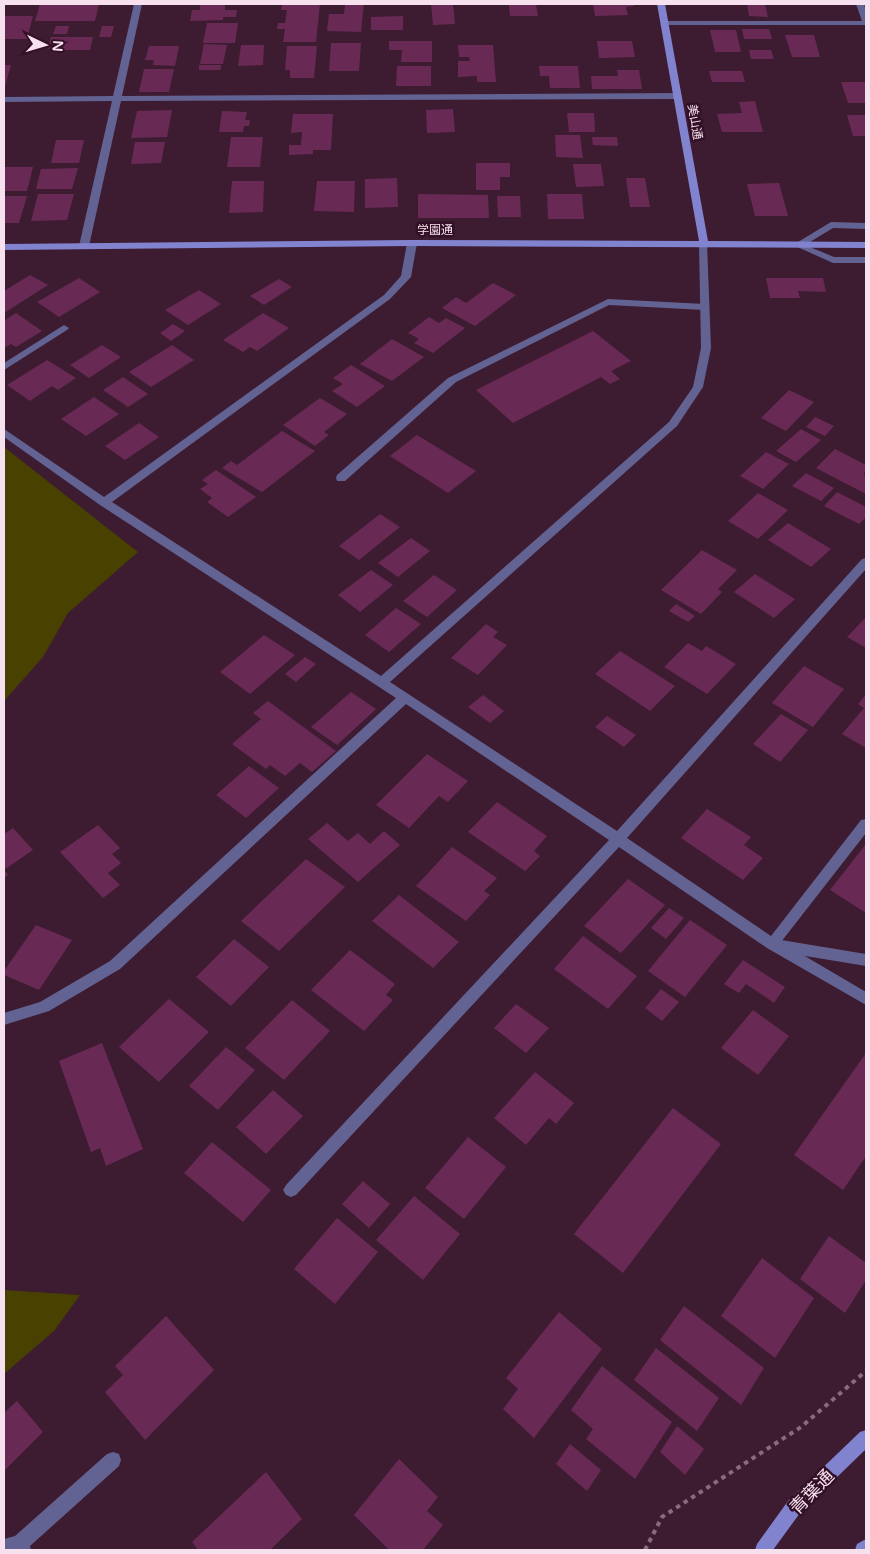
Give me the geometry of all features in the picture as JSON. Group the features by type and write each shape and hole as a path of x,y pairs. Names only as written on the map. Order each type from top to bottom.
{"street":[{"path":"84,246 138,4"},
{"name":"美山通","path":"661,4 666,23 704,245"},
{"path":"666,23 866,22 860,4"},
{"path":"4,99 678,96"},
{"path":"798,245 831,225 866,226"},
{"path":"104,502 387,297 406,277 412,243"},
{"name":"学園通","path":"4,247 412,243 866,245"},
{"path":"382,682 673,424 698,387 706,348 704,245"},
{"path":"798,245 833,260 866,260"},
{"path":"340,478 452,380 608,302 705,307"},
{"path":"4,367 64,328"},
{"path":"4,432 104,502 405,697 772,944 866,999"},
{"path":"291,1190 618,839 866,562"},
{"path":"4,1019 44,1007 115,965 405,697"},
{"path":"772,944 866,824"},
{"path":"772,944 866,960"},
{"name":"青葉通","path":"763,1550 794,1507 866,1438"},
{"path":"16,1547 113,1460"},
{"path":"863,1550 866,1547"}],"path":[{"path":"645,1550 662,1517 801,1427 866,1371"}],"shaded area":[{"path":"4,447 138,552 68,613 43,657 4,701"},
{"path":"4,1290 80,1295 54,1331 4,1374"}],"building":[{"path":"40,4 99,4 95,21 35,21"},
{"path":"200,4 225,4 225,10 237,10 236,17 223,17 223,20 190,21 192,10 200,10"},
{"path":"320,4 316,42 283,42 285,29 277,29 278,23 285,23 287,10 281,10 282,5"},
{"path":"345,4 364,4 361,32 327,31 329,14 344,14"},
{"path":"431,4 453,4 455,24 433,25"},
{"path":"509,4 536,4 538,16 510,16"},
{"path":"593,4 634,4 634,6 626,7 628,15 595,16"},
{"path":"747,4 765,4 768,17 749,16"},
{"path":"4,16 33,16 27,39 4,39"},
{"path":"403,16 403,30 371,30 371,17"},
{"path":"207,23 238,23 235,43 203,43"},
{"path":"56,26 69,26 67,34 53,34"},
{"path":"102,26 114,26 111,37 99,37"},
{"path":"742,29 769,29 772,39 744,39"},
{"path":"710,30 736,30 741,52 715,52"},
{"path":"785,35 814,35 820,57 792,57"},
{"path":"51,37 93,37 90,50 48,50"},
{"path":"389,41 432,41 432,62 401,62 402,50 389,50"},
{"path":"597,41 632,41 635,57 599,58"},
{"path":"331,43 361,43 359,71 329,71"},
{"path":"204,44 227,45 223,64 200,64"},
{"path":"241,45 264,45 263,65 238,66"},
{"path":"458,45 493,45 496,82 477,82 477,76 458,77 458,61 470,61 469,57 459,57"},
{"path":"149,46 179,46 175,66 153,65 154,60 145,60"},
{"path":"287,46 317,46 314,78 290,78 290,70 285,70"},
{"path":"749,50 771,50 774,59 751,59"},
{"path":"4,65 11,65 4,90"},
{"path":"199,65 221,65 221,70 199,70"},
{"path":"397,66 431,66 431,86 396,86"},
{"path":"539,66 578,66 580,88 550,88 549,76 540,76"},
{"path":"144,69 174,69 169,92 139,92"},
{"path":"617,70 639,70 642,89 592,89 591,76 618,76"},
{"path":"709,71 742,71 745,82 712,82"},
{"path":"841,82 866,82 866,103 848,103"},
{"path":"755,101 763,132 722,132 717,114 742,113 739,102"},
{"path":"453,109 455,132 427,133 426,110"},
{"path":"172,110 167,137 131,138 137,111"},
{"path":"222,111 247,112 245,120 250,120 249,126 244,126 243,132 219,132"},
{"path":"567,113 594,113 595,132 569,132"},
{"path":"293,114 333,114 331,150 313,150 313,154 289,155 289,145 301,145 302,132 291,133"},
{"path":"847,115 866,115 866,136 853,136"},
{"path":"555,135 580,135 583,158 556,157"},
{"path":"231,137 263,137 260,167 227,167"},
{"path":"592,137 617,137 618,146 593,145"},
{"path":"56,140 84,140 79,163 51,163"},
{"path":"135,142 165,142 161,163 131,164"},
{"path":"476,163 510,163 510,177 500,177 500,190 476,190"},
{"path":"573,164 601,164 604,186 576,187"},
{"path":"4,167 33,167 27,191 4,191"},
{"path":"78,168 72,189 36,189 41,169"},
{"path":"397,178 398,207 365,208 365,179"},
{"path":"626,178 645,178 650,207 630,207"},
{"path":"232,181 264,181 263,212 229,213"},
{"path":"317,181 355,181 354,212 314,211"},
{"path":"779,183 788,216 755,216 747,184"},
{"path":"38,194 74,194 67,220 31,221"},
{"path":"418,194 488,195 489,218 418,218"},
{"path":"547,194 582,194 584,219 548,219"},
{"path":"4,196 27,196 19,223 4,223"},
{"path":"497,196 520,196 521,217 498,217"},
{"path":"30,275 48,285 4,313 4,291"},
{"path":"79,278 100,292 59,317 37,302"},
{"path":"766,278 823,278 826,292 798,291 800,298 770,298"},
{"path":"279,279 292,287 264,305 250,296"},
{"path":"493,283 516,295 475,326 442,308 456,297 466,303"},
{"path":"199,290 221,304 188,325 165,310"},
{"path":"16,313 42,331 16,347 11,344 4,348 4,321"},
{"path":"263,313 289,328 257,351 250,347 243,352 223,340"},
{"path":"429,317 439,323 446,318 465,328 433,353 414,343 419,339 408,333"},
{"path":"173,324 185,331 171,341 160,333"},
{"path":"593,331 631,361 611,371 620,379 610,384 601,377 513,423 476,390"},
{"path":"392,339 424,357 392,381 360,364"},
{"path":"102,345 121,357 89,378 70,365"},
{"path":"172,345 194,360 151,387 129,372"},
{"path":"47,360 76,378 58,390 52,386 30,401 7,385"},
{"path":"351,365 385,386 357,407 332,391 343,384 333,378"},
{"path":"123,377 148,394 128,407 103,390"},
{"path":"789,390 814,402 786,431 761,418"},
{"path":"94,397 119,414 86,436 61,419"},
{"path":"320,398 347,414 324,432 329,435 315,446 283,425"},
{"path":"815,417 834,426 825,436 806,427"},
{"path":"139,423 159,437 125,460 105,446"},
{"path":"801,429 821,440 796,462 776,451"},
{"path":"282,431 315,451 262,492 222,468 231,461 237,465"},
{"path":"417,435 476,471 448,493 390,456"},
{"path":"835,449 866,465 864,475 866,476 866,494 816,468"},
{"path":"766,452 789,464 763,489 740,476"},
{"path":"216,470 256,497 228,517 207,502 212,498 200,489 208,484 202,480"},
{"path":"806,473 834,488 821,501 792,486"},
{"path":"837,492 866,507 866,517 859,524 824,506"},
{"path":"758,493 788,510 758,539 728,521"},
{"path":"380,514 400,527 359,560 339,546"},
{"path":"788,523 831,549 811,567 768,540"},
{"path":"411,538 430,551 398,577 378,563"},
{"path":"702,550 737,570 718,589 722,592 701,614 661,590"},
{"path":"371,570 393,585 360,612 338,595"},
{"path":"755,574 795,599 774,618 734,592"},
{"path":"434,575 457,590 427,617 403,601"},
{"path":"676,604 695,616 688,622 669,611"},
{"path":"396,608 421,624 389,652 365,635"},
{"path":"866,617 866,648 847,637"},
{"path":"486,624 498,632 493,637 507,645 478,675 451,658"},
{"path":"264,635 295,655 250,694 220,672"},
{"path":"688,643 702,651 706,646 736,664 707,694 664,667"},
{"path":"620,651 675,686 650,711 595,674"},
{"path":"305,657 316,664 296,682 285,674"},
{"path":"804,666 844,689 813,727 772,703"},
{"path":"351,692 376,709 337,745 311,727"},
{"path":"866,694 866,748 842,734 864,708 858,704"},
{"path":"483,695 504,711 490,723 468,707"},
{"path":"268,701 336,751 312,772 300,763 285,776 270,765 266,769 232,744 261,719 253,713"},
{"path":"781,714 808,730 780,762 753,744"},
{"path":"607,716 636,735 624,747 595,727"},
{"path":"427,754 468,781 448,802 439,796 409,828 376,805"},
{"path":"249,766 279,788 246,818 216,795"},
{"path":"497,802 547,836 534,851 540,856 525,871 468,832"},
{"path":"707,809 751,837 744,845 763,858 743,880 681,838"},
{"path":"327,823 348,841 358,833 370,844 384,831 400,845 358,882 308,839"},
{"path":"98,825 120,848 112,854 121,863 108,873 120,885 103,898 60,852"},
{"path":"13,828 33,850 4,870 4,834"},
{"path":"866,844 866,913 830,890"},
{"path":"452,847 497,878 484,891 490,895 466,921 416,886"},
{"path":"306,859 345,887 279,951 241,921"},
{"path":"4,870 8,875 4,878"},
{"path":"628,879 665,905 621,953 584,926"},
{"path":"399,895 459,942 433,968 372,921"},
{"path":"669,908 684,918 666,939 651,928"},
{"path":"690,920 727,945 685,997 648,971"},
{"path":"36,925 72,940 39,990 4,975 4,971"},
{"path":"583,936 637,976 608,1009 554,969"},
{"path":"234,939 269,967 231,1006 196,977"},
{"path":"350,950 395,984 386,995 393,1000 364,1031 311,990"},
{"path":"743,960 785,987 774,1003 746,984 739,993 724,984"},
{"path":"661,989 679,1002 662,1021 645,1008"},
{"path":"169,999 209,1032 159,1082 119,1047"},
{"path":"292,1000 330,1031 284,1080 245,1048"},
{"path":"516,1004 549,1028 526,1053 494,1028"},
{"path":"753,1010 789,1036 758,1075 721,1048"},
{"path":"102,1043 143,1149 106,1166 100,1148 91,1152 59,1061"},
{"path":"226,1047 255,1070 218,1110 189,1086"},
{"path":"866,1053 866,1156 843,1190 794,1155"},
{"path":"535,1072 574,1103 556,1124 549,1118 526,1145 494,1118"},
{"path":"273,1090 303,1116 266,1154 236,1127"},
{"path":"673,1108 721,1144 623,1273 574,1234"},
{"path":"468,1137 506,1167 464,1219 425,1188"},
{"path":"212,1142 271,1190 243,1222 184,1173"},
{"path":"363,1181 390,1204 369,1228 342,1204"},
{"path":"414,1196 460,1234 423,1280 376,1240"},
{"path":"337,1218 378,1252 335,1304 294,1269"},
{"path":"829,1236 866,1263 866,1280 845,1313 800,1279"},
{"path":"762,1258 814,1298 775,1358 721,1316"},
{"path":"684,1306 764,1368 741,1405 660,1340"},
{"path":"559,1312 602,1349 534,1438 503,1409 518,1389 506,1378"},
{"path":"166,1316 214,1370 145,1440 105,1392 123,1375 115,1366"},
{"path":"656,1348 719,1398 697,1431 634,1380"},
{"path":"602,1366 672,1422 635,1479 586,1439 593,1429 571,1410"},
{"path":"17,1401 43,1432 4,1471 4,1413"},
{"path":"677,1426 704,1449 685,1475 660,1452"},
{"path":"570,1444 601,1470 587,1491 556,1464"},
{"path":"399,1459 438,1497 427,1511 443,1525 423,1550 389,1550 354,1515"},
{"path":"266,1472 302,1519 270,1550 198,1550 192,1542"}]}
